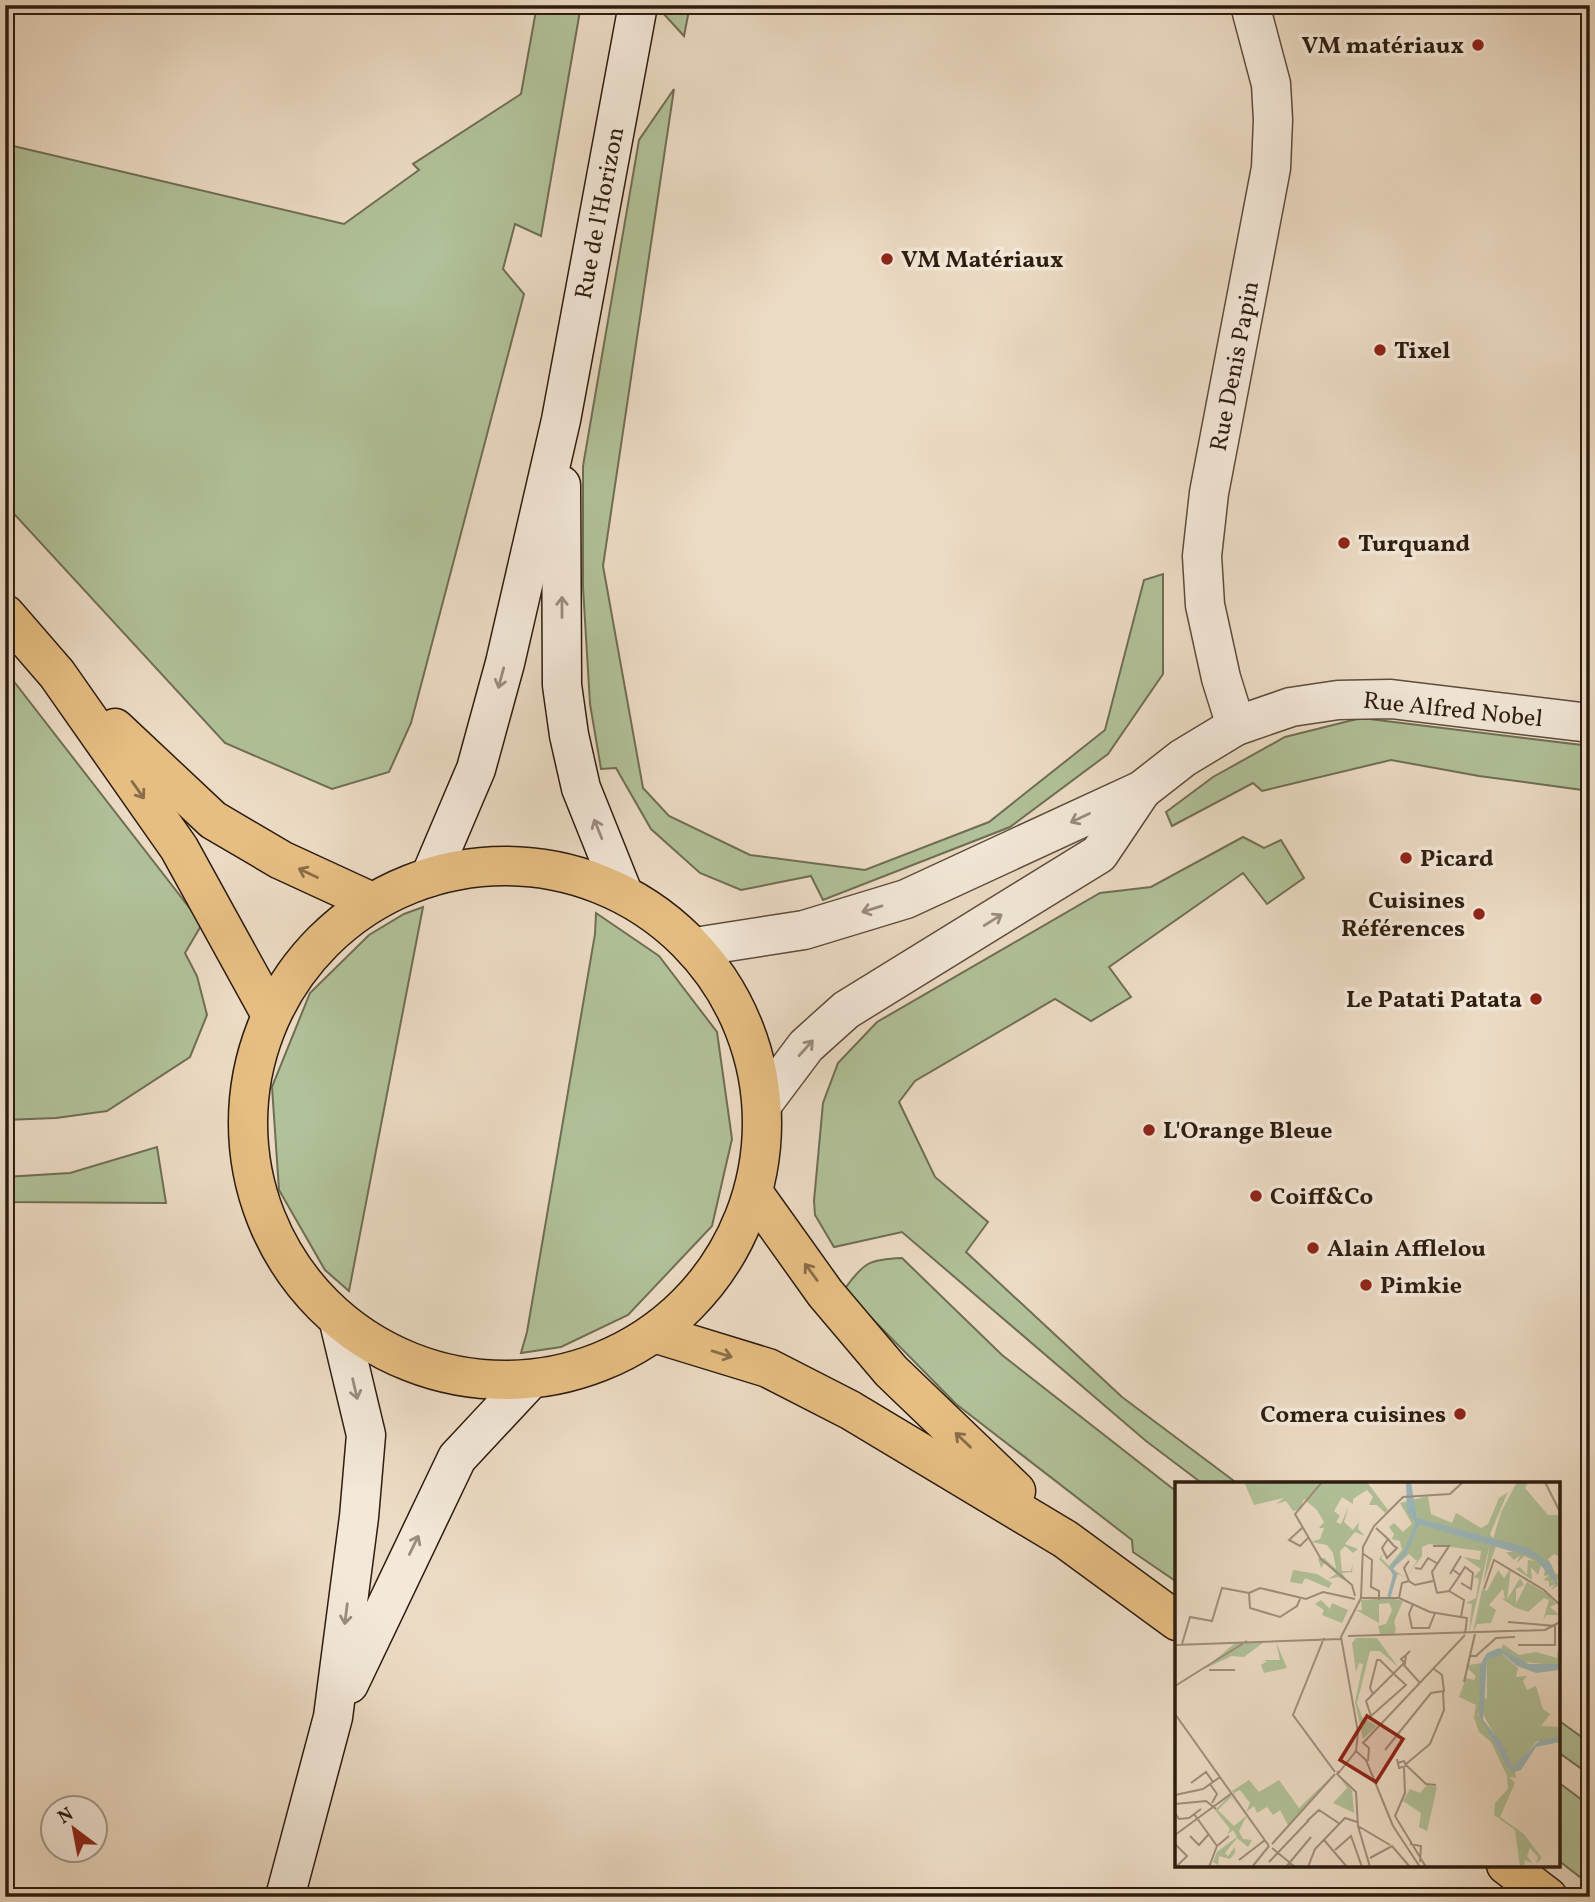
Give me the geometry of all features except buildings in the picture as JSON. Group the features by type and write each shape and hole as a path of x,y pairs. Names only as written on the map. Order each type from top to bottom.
{"main road":[{"path":"5,614 57,674 179,848 271,1015"},
{"path":"57,674 213,820 281,860 370,901"},
{"path":"486,866 533,866 623,893 695,947 744,1019 764,1102 755,1195 724,1264 657,1334 599,1360 527,1383 496,1382 419,1368 339,1322 281,1252 258,1198 248,1136 252,1077 271,1015 318,947 370,901 430,877 486,866"},
{"path":"755,1195 825,1293 891,1371 1065,1539"},
{"path":"657,1334 768,1368 850,1410 1065,1539 1175,1620"},
{"path":"1509,1867 1548,1897"}],"street":[{"name":"Rue de l'Horizon","path":"561,420 638,5"},
{"name":"Rue Denis Papin","path":"1236,726 1205,605 1202,556 1209,493 1271,168 1271,84 1250,5"},
{"path":"430,877 476,769 505,663 561,420"},
{"path":"561,420 562,685 581,788 623,893"},
{"name":"Rue Alfred Nobel","path":"1142,790 1183,758 1236,726 1291,707 1338,700 1391,699 1590,723"},
{"path":"695,947 804,930 905,899 1142,790"},
{"path":"764,1102 806,1046 846,1010 1099,855 1142,790"},
{"path":"285,1897 333,1717 359,1517 366,1435 339,1322"},
{"path":"333,1717 457,1458 527,1383"},
{"path":"294,1897 303,1829"}],"green space":[{"path":"537,5 581,5 541,236 515,224 503,269 524,294 411,723 389,772 332,789 225,743 5,504 5,144 344,224 419,170 413,164 521,94"},
{"path":"664,5 690,5 684,36 662,12"},
{"path":"674,89 603,566 643,788 669,816 750,855 865,870 989,822 1105,730 1144,580 1163,574 1163,674 1108,754 1010,827 823,900 811,876 741,890 700,873 651,829 616,768 601,769 590,704 583,587 583,466 639,140"},
{"path":"5,670 202,924 185,953 197,976 207,1015 190,1057 107,1111 56,1118 5,1120"},
{"path":"1361,718 1590,746 1590,791 1479,776 1391,760 1262,791 1253,783 1172,826 1166,812 1213,777 1285,737"},
{"path":"1243,837 1264,848 1281,840 1304,878 1267,904 1243,873 1109,967 1131,997 1091,1021 1055,999 915,1081 899,1102 935,1177 988,1222 966,1252 1122,1397 1235,1482 1200,1482 1146,1441 902,1232 834,1247 815,1215 823,1103 838,1063 877,1022 1100,893 1151,887"},
{"path":"423,907 349,1291 325,1270 279,1190 272,1087 310,993 369,935 404,914"},
{"path":"596,913 659,956 717,1032 732,1139 712,1226 628,1315 561,1347 521,1353 527,1332 595,934"},
{"path":"157,1147 166,1203 5,1202 5,1177 70,1173"},
{"path":"902,1258 1002,1355 1175,1490 1175,1581 1133,1552 1132,1540 956,1404 844,1290 862,1268 882,1260"},
{"path":"1560,1721 1590,1743 1590,1775 1560,1753"},
{"path":"1560,1784 1590,1806 1590,1885 1560,1862"}],"place":[{"name":"VM matériaux","path":"1478,45"},
{"name":"VM Matériaux","path":"887,259"},
{"name":"Tixel","path":"1380,350"},
{"name":"Turquand","path":"1344,543"},
{"name":"Picard","path":"1406,858"},
{"name":"Cuisines Références","path":"1479,914"},
{"name":"Le Patati Patata","path":"1536,999"},
{"name":"L'Orange Bleue","path":"1149,1130"},
{"name":"Coiff&Co","path":"1256,1196"},
{"name":"Alain Afflelou","path":"1313,1248"},
{"name":"Pimkie","path":"1366,1285"},
{"name":"Comera cuisines","path":"1460,1414"}]}
